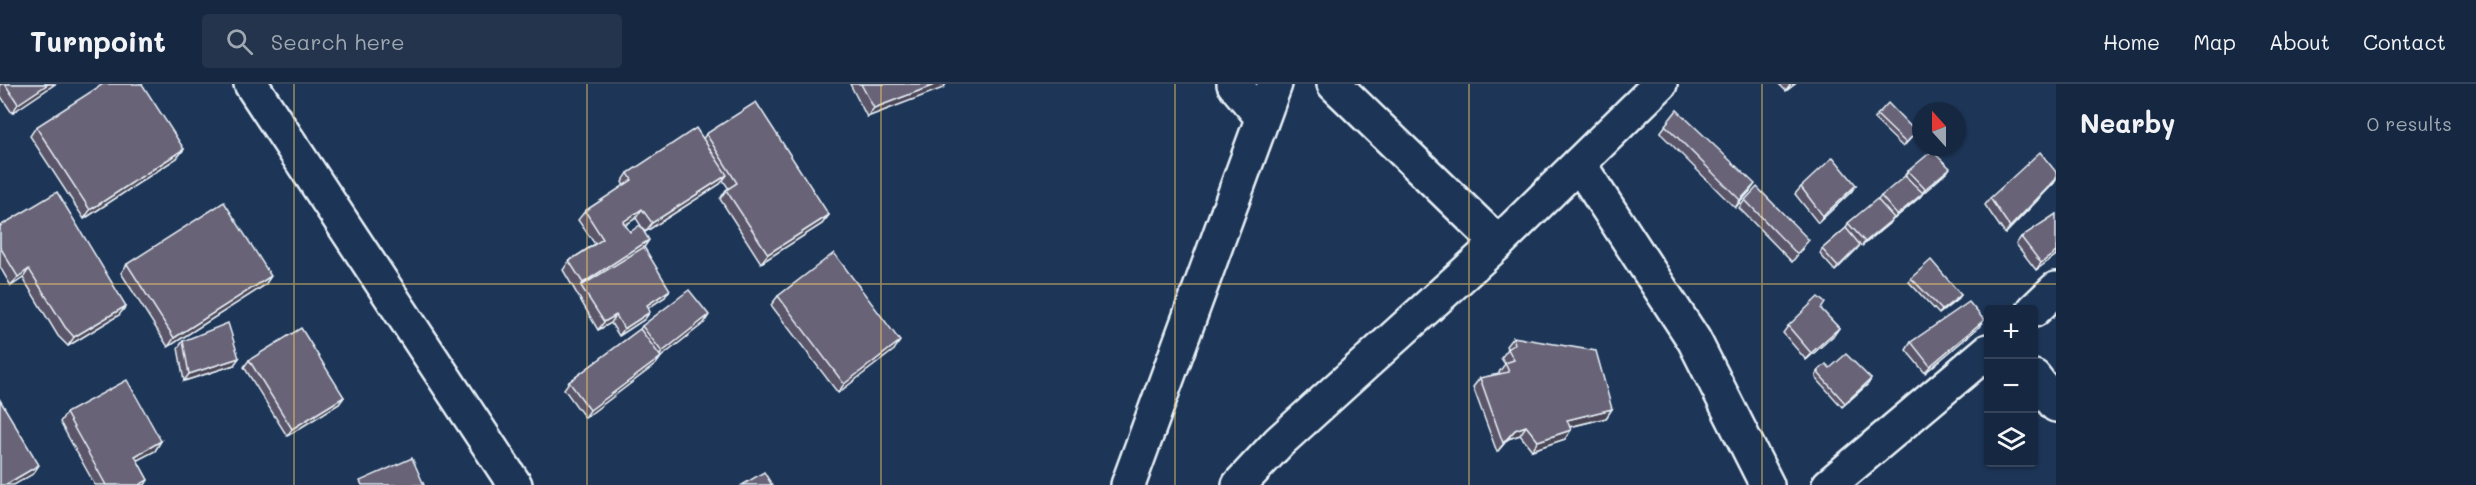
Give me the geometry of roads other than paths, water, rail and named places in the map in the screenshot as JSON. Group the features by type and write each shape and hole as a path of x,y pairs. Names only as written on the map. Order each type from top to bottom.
{"street":[{"path":"251,84 515,485"},
{"path":"1234,84 1261,116"},
{"path":"1128,485 1261,116 1275,84"},
{"path":"1334,84 1498,243"},
{"path":"1239,485 1279,442 1498,243 1660,84"},
{"path":"1579,164 1694,340 1767,485"},
{"path":"2038,306 2056,289"},
{"path":"1829,485 1984,355"},
{"path":"2038,382 2056,405"}]}
